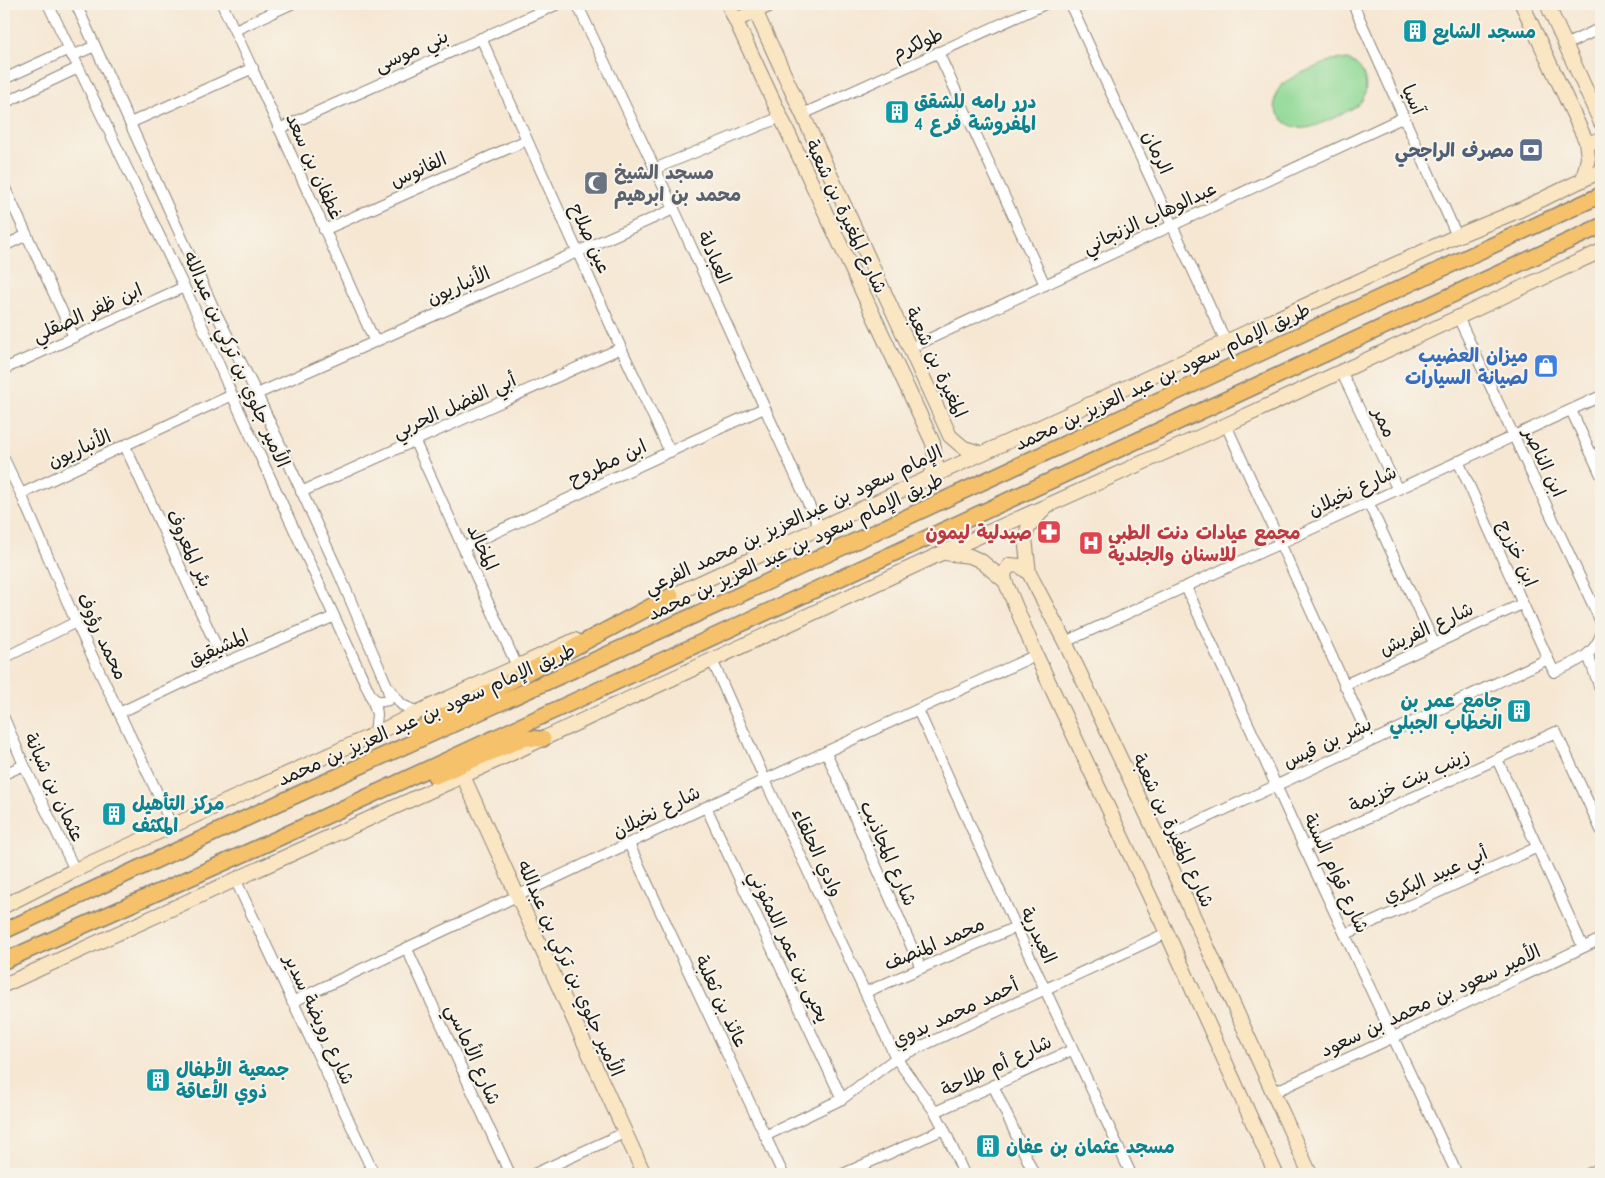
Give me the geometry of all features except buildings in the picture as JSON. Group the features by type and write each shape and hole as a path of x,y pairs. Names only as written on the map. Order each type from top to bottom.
{"main road":[{"name":"طريق الإمام سعود بن عبد العزيز بن محمد","path":"4,931 283,801 740,595 1601,195"},
{"path":"4,961 248,852 1601,226"},
{"path":"283,801 671,596"},
{"path":"374,794 400,791 525,738 543,738"}],"street":[{"name":"الأمير جلوي بن تركي بن عبدالله","path":"48,4 198,316 232,395 371,696 377,714 375,734"},
{"name":"الأمير جلوي بن تركي بن عبدالله","path":"76,4 214,310 257,394 364,629 387,686 402,705 418,712"},
{"name":"غطفان بن سعد","path":"222,4 253,68 375,342"},
{"path":"235,30 291,4"},
{"name":"بني موسى","path":"279,128 558,4"},
{"name":"العبادلة","path":"576,4 674,209 819,527"},
{"name":"شارع المغيرة بن شعبة","path":"728,4 933,443"},
{"path":"736,20 754,7 771,4"},
{"name":"طولكرم","path":"803,114 1045,4"},
{"name":"الرمان","path":"1070,4 1226,342"},
{"name":"آسيا","path":"1353,4 1456,236"},
{"path":"1522,4 1586,141 1588,158 1583,180"},
{"path":"1547,4 1601,123"},
{"name":"المغيرة بن شعبة","path":"754,7 950,436"},
{"path":"1566,45 1601,28"},
{"name":"عين صلاح","path":"481,38 670,452"},
{"path":"4,79 70,53 95,46"},
{"path":"938,52 1045,285"},
{"path":"4,104 78,68"},
{"path":"130,123 253,68"},
{"path":"654,169 781,116"},
{"name":"عبدالوهاب الزنجاني","path":"910,348 1404,117"},
{"path":"1586,141 1592,142 1601,139"},
{"name":"الفانوس","path":"324,230 527,140"},
{"name":"الإمام سعود بن عبدالعزيز بن محمد الفرعي","path":"4,906 75,870 375,734 418,712 819,527 1456,236 1520,210 1601,171"},
{"path":"4,186 74,337"},
{"name":"الأنباريون","path":"257,394 674,209"},
{"path":"4,246 26,235"},
{"path":"4,985 463,776 942,553 1226,425 1601,251"},
{"name":"ابن ظفر الصقلي","path":"4,370 184,287"},
{"path":"198,316 214,310"},
{"name":"ابن الناصر","path":"1458,317 1601,622"},
{"path":"205,332 222,325"},
{"name":"أبي الفضل الحربي","path":"301,492 621,348"},
{"name":"ممر","path":"1341,371 1397,488"},
{"name":"الأنباريون","path":"21,494 232,395"},
{"name":"شارع نخيلان","path":"1065,642 1601,396"},
{"name":"ابن مطروح","path":"464,547 764,408"},
{"path":"1571,410 1601,475"},
{"path":"1226,425 1370,740"},
{"path":"929,477 936,464 933,443 939,445 946,444 950,436 964,448 980,453"},
{"name":"المخالد","path":"415,442 518,666"},
{"name":"بئر المعروف","path":"125,446 224,663"},
{"name":"محمد رؤوف","path":"4,459 76,622 163,805 171,826"},
{"name":"ابن خزرج","path":"1458,461 1548,658"},
{"path":"1368,502 1434,643"},
{"name":"شارع المغيرة بن شعبة","path":"1047,505 1028,528 1025,538 1029,573 1065,642 1158,840 1310,1174"},
{"path":"942,553 970,556 982,561 1005,582"},
{"path":"1029,573 1020,566 1010,565 1004,573 1005,582 1036,655 1167,933 1276,1174"},
{"name":"شارع قوام السنة","path":"1186,587 1304,847 1457,1174"},
{"name":"شارع الفريش","path":"1344,685 1522,604"},
{"name":"المشيقيق","path":"119,713 224,663 333,616"},
{"path":"4,658 76,622"},
{"path":"1548,658 1554,672 1588,655 1599,641 1601,634"},
{"name":"شارع نخيلان","path":"292,1002 706,806 1036,655"},
{"path":"1588,655 1601,690"},
{"name":"بشر بن قيس","path":"1158,840 1548,658"},
{"name":"وادي الحلقاء","path":"712,660 764,780 896,1058 935,1112 964,1174"},
{"path":"371,696 378,702 388,700 390,698 387,686"},
{"name":"العبدرية","path":"918,710 1072,1050 1131,1174"},
{"name":"عثمان بن شبانة","path":"4,718 24,765 75,870"},
{"name":"زينب بنت خزيمة","path":"1304,847 1556,732 1601,830"},
{"name":"شارع المجاذيب","path":"826,752 921,968"},
{"path":"1498,759 1584,947"},
{"path":"4,774 24,765"},
{"name":"الأمير جلوي بن تركي بن عبدالله","path":"463,776 644,1174"},
{"name":"يحيى بن عمر اللمثوني","path":"706,806 842,1099"},
{"name":"عائذ بن ثعلبة","path":"629,844 782,1174"},
{"name":"أبي عبيد البكري","path":"1346,934 1538,847"},
{"name":"شارع رويضة سدير","path":"235,879 374,1174"},
{"name":"محمد المنصف","path":"866,992 1016,927"},
{"name":"أحمد محمد بدوي","path":"765,1136 842,1099 896,1058 1167,933"},
{"path":"1599,940 1601,951"},
{"name":"الأمير سعود بن محمد بن سعود","path":"1274,1092 1599,940"},
{"name":"شارع الأماسي","path":"407,949 510,1174"},
{"name":"شارع أم طلاحة","path":"935,1112 1072,1050"},
{"path":"993,1085 1034,1174"},
{"path":"843,1174 944,1129"},
{"path":"534,1174 624,1133"},
{"path":"1588,1174 1601,1168"}],"green space":[{"path":"1332,60 1349,61 1362,71 1366,88 1359,104 1350,110 1311,127 1302,128 1286,123 1276,110 1276,94 1281,86 1298,75"}],"place":[{"name":"مسجد الشايع","path":"1415,31"},
{"name":"درر رامه للشقق المفروشة فرع 4","path":"897,112"},
{"name":"مصرف الراجحي","path":"1531,150"},
{"name":"مسجد الشيخ محمد بن ابرهيم","path":"596,183"},
{"name":"ميزان العضيب لصيانة السيارات","path":"1546,366"},
{"name":"صيدلية ليمون","path":"1049,532"},
{"name":"مجمع عيادات دنت الطبي للاسنان والجلدية","path":"1091,543"},
{"name":"جامع عمر بن الخطاب الجبلي","path":"1519,711"},
{"name":"مركز التأهيل المكثف","path":"114,814"},
{"name":"جمعية الأطفال ذوي الأعاقة","path":"158,1080"},
{"name":"مسجد عثمان بن عفان","path":"988,1146"}]}
